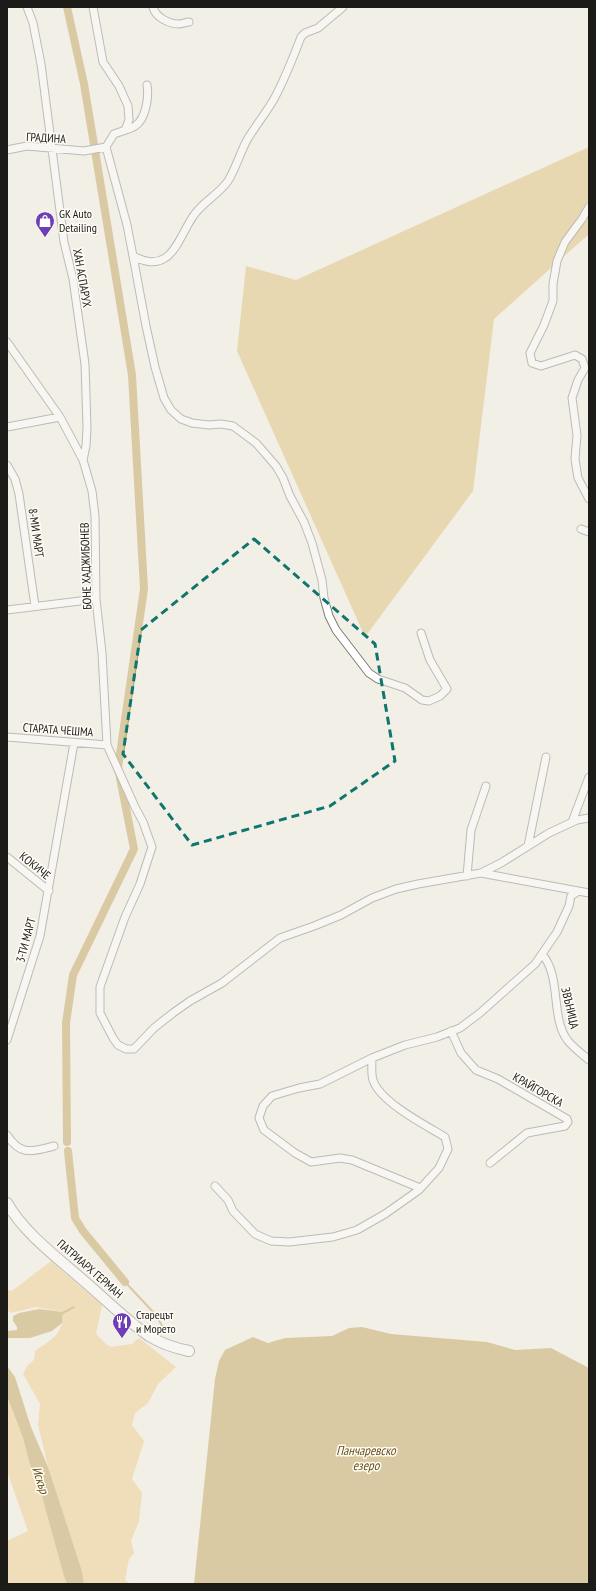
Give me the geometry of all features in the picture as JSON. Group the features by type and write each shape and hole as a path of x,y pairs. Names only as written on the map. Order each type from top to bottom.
{"street":[{"name":"ХАН АСПАРУХ","path":"27,7 33,23 41,64 64,242 73,279 85,364 86,446 83,460"},
{"path":"93,7 103,62 120,86 128,106 129,120 125,130"},
{"path":"153,7 154,12 160,18 179,24 189,22"},
{"path":"133,256 145,262 156,262 165,258 174,249 197,210 222,188 231,175 247,140 281,87 301,37 305,33 318,28 343,7"},
{"path":"147,85 148,92 143,116 134,126 114,134 106,147 125,217 146,326 155,367 164,398 171,410 181,419 192,423 233,426 256,443 283,478 290,496 304,522 312,543 322,580 324,598 329,616 336,630 369,673 378,679 405,688 422,700 429,701 440,696 447,689 430,660 421,633"},
{"name":"ГРАДИНА","path":"7,150 27,146 84,151 106,147"},
{"path":"589,207 582,219 564,242 557,261 553,301 544,325 530,353 532,363 541,366 575,355 582,359 585,368 578,380 572,398 577,435 575,459 578,478 589,499"},
{"name":"БОНЕ ХАДЖИБОНЕВ","path":"7,342 60,417 83,460 92,491 95,516 96,599 102,653 107,745 135,807 144,822 152,847 140,884 125,917 100,987 100,1013 118,1045 126,1049 134,1049 154,1028 173,1013 190,1001 222,983 280,938 314,926 340,915 372,898 396,889 481,873"},
{"path":"7,427 60,417"},
{"name":"8-МИ МАРТ","path":"7,465 15,478 19,494 35,606"},
{"path":"581,529 589,532"},
{"path":"7,610 96,599"},
{"name":"СТАРАТА ЧЕШМА","path":"7,737 107,745"},
{"name":"3-ТИ МАРТ","path":"7,1040 40,936 74,743"},
{"path":"528,846 546,757"},
{"path":"572,822 589,777"},
{"path":"467,876 470,830 486,786"},
{"path":"481,873 501,863 549,833 572,822 589,818"},
{"name":"КОКИЧЕ","path":"7,857 49,891"},
{"path":"481,873 577,892 589,893"},
{"path":"420,1188 352,1160 340,1158 311,1162 295,1153 264,1130 259,1118 264,1106 272,1096 299,1088 320,1084 372,1058 405,1045 437,1037 460,1028 490,1005 535,964 557,932 572,896 577,892"},
{"name":"ЗВЪНИЦА","path":"542,954 548,960 556,993 560,1024 568,1041 589,1060"},
{"name":"КРАЙГОРСКА","path":"451,1031 461,1053 476,1070 498,1079 567,1119 568,1122 565,1126 528,1133 490,1163"},
{"path":"215,1186 228,1200 233,1211 255,1234 271,1241 289,1242 333,1237 357,1230 385,1214 420,1188 439,1168 448,1149 445,1137 382,1096 372,1079 372,1058"},
{"path":"7,1136 17,1148 30,1152 54,1146"},
{"name":"ПАТРИАРХ ГЕРМАН","path":"7,1202 11,1210 42,1244 108,1303 149,1336 170,1348 188,1351"}],"highlighted area":[{"path":"254,539 375,644 395,761 330,806 192,845 123,754 141,630"}],"shaded area":[{"path":"589,147 589,234 494,319 473,491 365,637 237,351 246,266 296,280"},
{"path":"51,1261 102,1305 96,1334 106,1344 111,1347 132,1344 139,1338 176,1367 158,1384 148,1403 135,1413 132,1425 144,1441 132,1479 142,1493 139,1521 131,1541 134,1553 129,1559 125,1580 130,1584 84,1584 82,1571 51,1479 38,1425 40,1404 23,1374 27,1366 34,1360 35,1351 55,1336 59,1331 63,1312 36,1307 11,1313 7,1310 7,1290 12,1291"},
{"path":"7,1396 23,1438 30,1465 38,1482 67,1584 7,1584 7,1541 28,1531 7,1471"}],"water":[{"path":"39,1309 63,1312 62,1323 52,1331 30,1338 7,1338 7,1331 17,1330 17,1327 13,1321 13,1316 19,1313"},
{"name":"Панчаревско езеро","path":"362,1327 391,1334 487,1342 515,1350 551,1348 589,1368 589,1584 194,1584 215,1379 219,1361 225,1350 253,1337 268,1343 285,1338 332,1336 349,1328"},
{"name":"Искър","path":"7,1366 15,1377 31,1427 48,1467 82,1571 84,1584 67,1584 64,1576 38,1482 30,1465 23,1438 7,1396"}],"waterway":[{"path":"67,7 84,84 132,375 144,589 118,768 134,849 73,975 66,1023 67,1142"},
{"path":"68,1151 75,1218 83,1231 125,1282"},
{"path":"125,1282 155,1314 163,1327"},
{"path":"61,1314 74,1307"}],"place":[{"name":"GK Auto Detailing","path":"45,238"},
{"name":"Старецът и Морето","path":"122,1339"}]}
